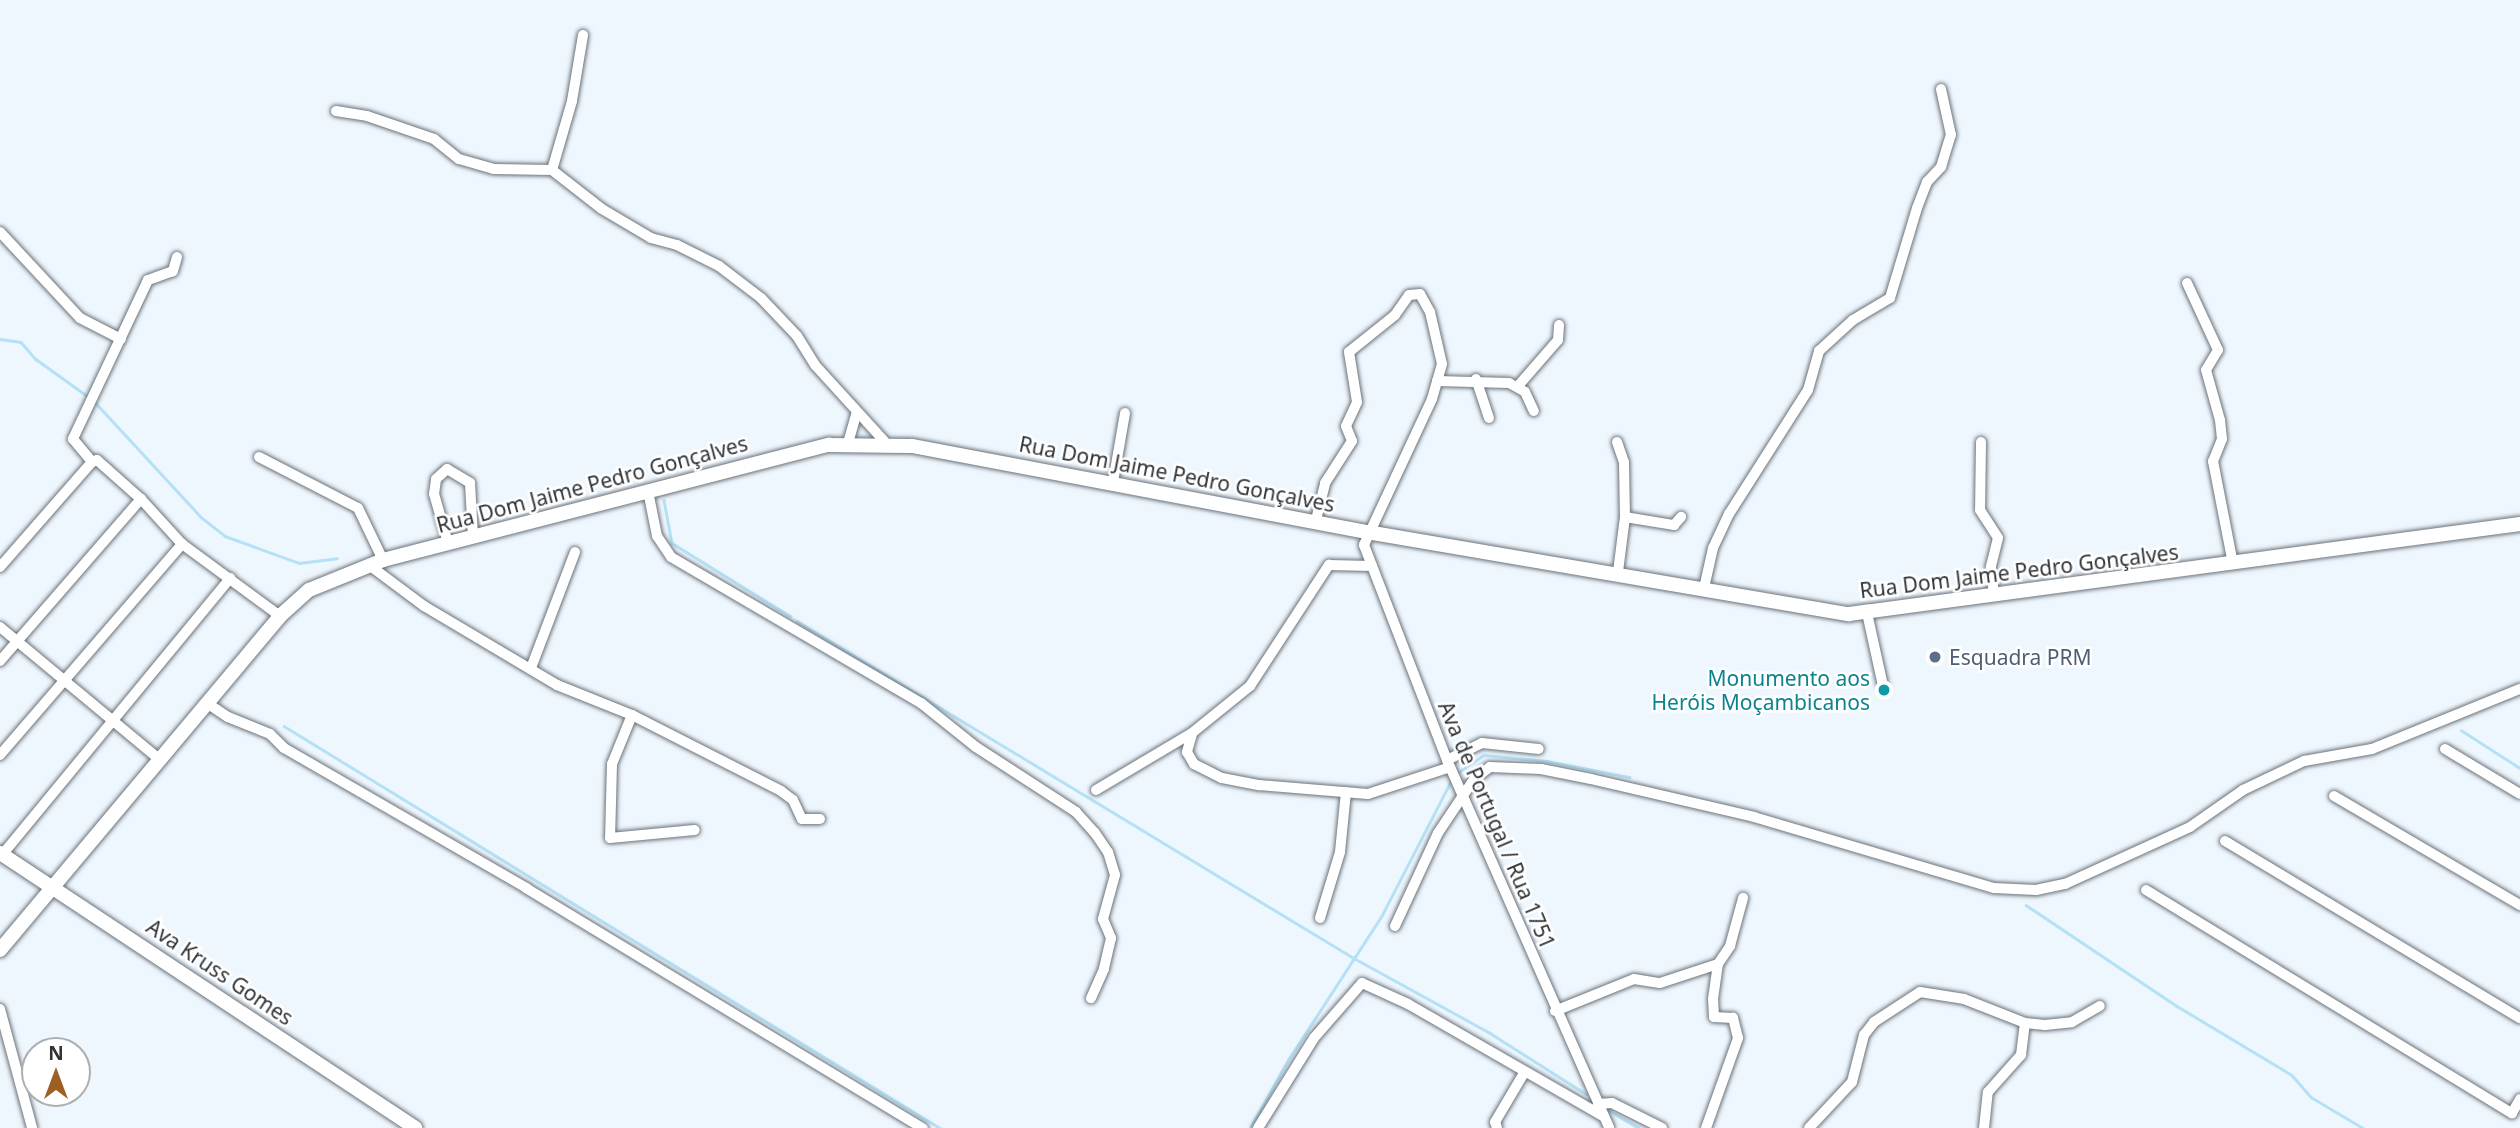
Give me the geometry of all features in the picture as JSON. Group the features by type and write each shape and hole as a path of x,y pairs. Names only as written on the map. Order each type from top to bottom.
{"main road":[{"name":"Rua Dom Jaime Pedro Gonçalves","path":"0,950 55,888 280,616 309,590 376,562 648,491 848,443 886,443 1113,482 1367,532 1618,572 1849,614 2520,524"},
{"name":"Ava Kruss Gomes","path":"1,854 415,1128"}],"street":[{"path":"552,170 572,101 583,35"},
{"path":"1704,587 1713,548 1728,514 1808,390 1819,351 1853,320 1890,298 1917,208 1927,182 1941,167 1951,135 1941,89"},
{"path":"336,111 367,116 434,139 459,159 494,169 552,170 602,209 651,238 677,245 719,266 761,298 886,443"},
{"path":"0,232 80,318 121,339"},
{"path":"92,462 72,436 148,280 173,271 177,257"},
{"path":"2187,283 2218,350 2206,370 2220,420 2222,439 2213,461 2233,564"},
{"path":"1316,520 1325,483 1352,441 1346,426 1357,402 1349,352 1395,315 1414,291 1430,312 1442,363 1412,443 1367,532"},
{"path":"1518,386 1558,340 1559,325"},
{"path":"1476,379 1489,418"},
{"path":"1437,381 1476,379 1518,386 1534,411"},
{"path":"848,443 857,412"},
{"path":"1113,482 1125,413"},
{"path":"1617,442 1624,462 1625,517 1618,572"},
{"path":"1980,442 1980,510 1998,538 1991,567 1993,595"},
{"path":"259,457 358,508 376,562 424,606 581,696 632,715 781,791 793,800 802,819 820,819"},
{"path":"0,567 92,462 97,460 141,499 182,544 280,616"},
{"path":"448,543 434,494 436,479 447,469 470,483 474,537"},
{"path":"648,491 657,536 671,557 921,703 976,747 1076,812 1095,832 1108,852 1115,875 1103,919 1111,938 1104,969 1091,998"},
{"path":"0,662 141,499"},
{"path":"1625,517 1669,525 1681,517"},
{"name":"Ava de Portugal / Rua 1751","path":"1367,532 1364,545 1448,764 1609,1128"},
{"path":"0,755 182,544"},
{"path":"531,668 538,641 570,577 575,552"},
{"path":"1096,790 1192,733 1250,685 1329,565 1372,566"},
{"path":"1,854 230,578"},
{"path":"1867,613 1883,685"},
{"path":"0,627 160,760"},
{"path":"1395,926 1421,865 1474,779 1490,768 1541,769 1754,817 1993,888 2036,890 2065,884 2190,827 2243,790 2304,761 2372,749 2517,692"},
{"path":"207,703 228,717 270,734 284,748 923,1128"},
{"path":"632,715 612,764 610,838 695,830"},
{"path":"1192,733 1188,757 1208,772 1267,786 1346,792 1378,792 1448,764 1482,743 1539,749"},
{"path":"2445,749 2520,794"},
{"path":"1321,918 1340,852 1346,792"},
{"path":"2334,796 2520,905"},
{"path":"2225,841 2520,1018"},
{"path":"2147,890 2516,1116 2520,1098"},
{"path":"1706,1128 1738,1038 1733,1018 1714,1017 1718,964 1730,946 1744,898"},
{"path":"1555,1011 1634,979 1660,983 1718,964"},
{"path":"1258,1128 1314,1038 1362,983 1408,1004 1603,1116"},
{"path":"1809,1128 1852,1082 1864,1035 1874,1022 1920,992 1964,999 2025,1023 2064,1024 2100,1006"},
{"path":"0,1009 32,1128"},
{"path":"1984,1128 1988,1093 2021,1055 2025,1023"},
{"path":"1497,1128 1495,1122 1524,1073"},
{"path":"1598,1104 1612,1103 1662,1128"}],"waterway":[{"path":"0,339 21,342 36,359 90,398"},
{"path":"95,402 201,517 225,536 299,563 337,558"},
{"path":"664,500 672,543 790,616"},
{"path":"797,621 1352,957 1490,1033 1586,1094"},
{"path":"284,726 940,1128"},
{"path":"2461,730 2520,768"},
{"path":"1457,773 1484,755 1547,761 1629,777"},
{"path":"1250,1128 1288,1060 1382,915 1451,781"},
{"path":"2026,905 2177,1006 2292,1075 2311,1097 2363,1128"},
{"path":"1603,1107 1639,1128"}],"place":[{"name":"Esquadra PRM","path":"1935,657"},
{"name":"Monumento aos Heróis Moçambicanos","path":"1884,690"}]}
